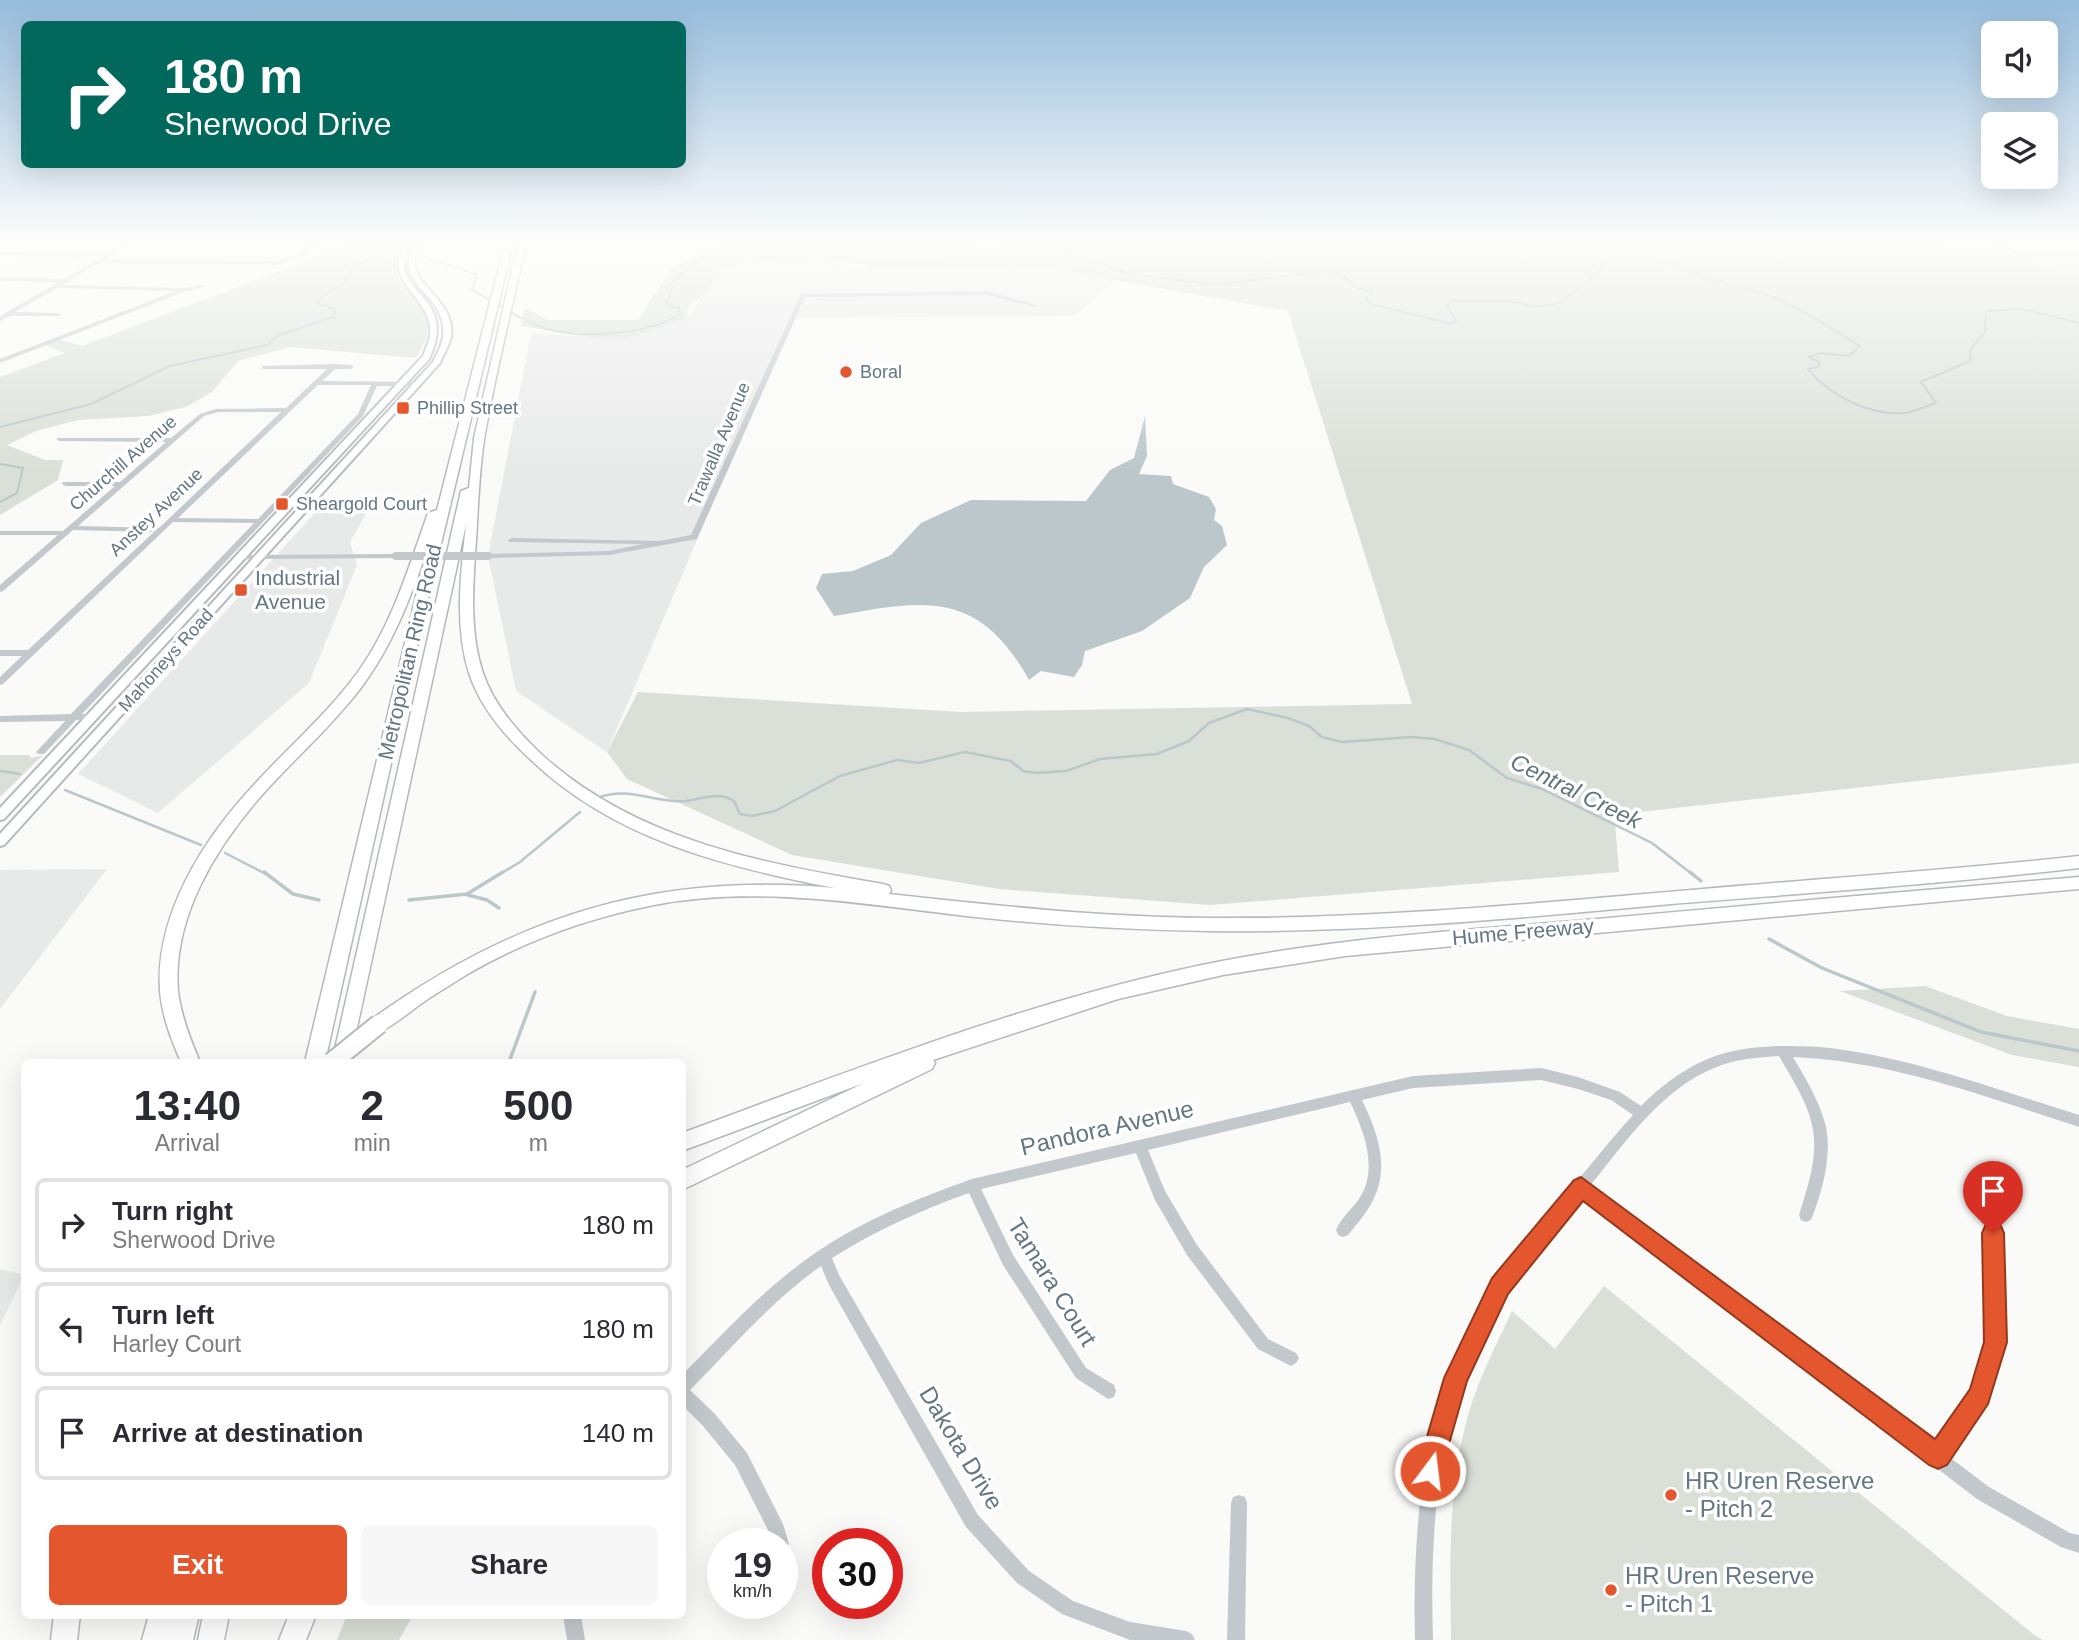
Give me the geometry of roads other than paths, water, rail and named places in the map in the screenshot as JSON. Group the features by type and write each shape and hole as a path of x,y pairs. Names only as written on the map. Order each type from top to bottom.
{"highway":[{"name":"Metropolitan Ring Road","path":"340,1059 472,434 491,320"},
{"name":"Metropolitan Ring Road","path":"316,1059 416,619 507,320"},
{"path":"472,434 468,613 472,660 490,703 511,732 563,782 632,823 713,854 796,876 1057,917"},
{"path":"189,1059 174,1024 168,985 169,957 188,892 215,842 232,820 341,703 377,653 394,620 472,434"},
{"name":"Hume Freeway","path":"1057,917 1198,924 1339,922 1658,899 2079,862"},
{"name":"Hume Freeway","path":"978,1038 1118,992 1223,968 1304,955 1465,937 2079,884"},
{"path":"336,1059 415,996 517,941 606,911 676,896 755,890 802,892 1057,917"},
{"path":"686,1141 869,1073 978,1038"},
{"path":"686,1179 978,1038"},
{"path":"64,1640 67,1619"},
{"path":"155,1640 161,1619"},
{"path":"180,1640 185,1619"},
{"path":"211,1640 215,1619"},
{"path":"292,1640 301,1619"}],"main road":[{"name":"Mahoneys Road","path":"0,816 403,384 430,348 436,324 434,320"},
{"name":"Mahoneys Road","path":"0,842 418,384 442,354 450,326 448,320"},
{"path":"275,521 295,519"},
{"path":"68,744 89,744"}],"street":[{"path":"0,361 108,320"},
{"name":"Trawalla Avenue","path":"680,542 694,537 699,530 792,320"},
{"name":"Anstey Avenue","path":"0,682 334,366"},
{"path":"264,367 351,367"},
{"path":"316,383 418,384"},
{"name":"Mahoneys Road","path":"41,752 361,415 375,383"},
{"name":"Churchill Avenue","path":"0,589 173,440 212,411 286,411"},
{"path":"59,439 173,440"},
{"path":"65,484 121,484"},
{"path":"171,520 260,521"},
{"path":"2,533 160,530"},
{"path":"512,540 680,542"},
{"path":"566,556 574,540"},
{"path":"244,555 566,556 680,542"},
{"path":"0,653 30,653"},
{"path":"0,719 92,717"},
{"path":"1783,1051 1812,1101 1823,1138 1820,1171 1806,1215"},
{"path":"1424,1640 1421,1581 1430,1471 1455,1378 1500,1286 1638,1116 1670,1086 1697,1070 1741,1054 1783,1051 1826,1054 1875,1063 2079,1121"},
{"name":"Pandora Avenue","path":"686,1383 790,1280 824,1255 927,1200 972,1185 1413,1082 1541,1074 1578,1083 1604,1094 1638,1116"},
{"path":"1343,1230 1368,1198 1374,1183 1372,1138 1354,1096"},
{"path":"1140,1146 1160,1195 1192,1250 1263,1344 1291,1358"},
{"name":"Tamara Court","path":"972,1185 1008,1260 1081,1373 1108,1391"},
{"path":"1581,1187 1983,1493 2067,1541 2079,1544"},
{"path":"1938,1457 1980,1395 1996,1342 1992,1206"},
{"name":"Dakota Drive","path":"824,1255 834,1280 972,1521 1023,1577 1068,1608 1130,1636 1186,1640"},
{"path":"686,1398 709,1420 741,1459 776,1528"},
{"path":"1236,1640 1239,1503"},
{"path":"573,1619 576,1640"}],"waterway":[{"path":"0,427 91,404 170,366 267,345 279,335 325,320"},
{"path":"523,320 544,328 595,334 633,331 670,320"},
{"path":"1434,320 1452,324 1455,320"},
{"path":"1816,320 1860,346 1849,356 1820,353 1809,357 1819,362 1819,367 1808,369 1839,396 1865,408 1892,413 1909,412 1936,403 1921,382 1970,361 1971,349 1985,332 1986,320"},
{"path":"2065,320 2079,323"},
{"path":"0,464 23,468 17,493 0,502"},
{"name":"Central Creek","path":"600,797 622,793 686,801 722,796 734,801 740,814 752,816 775,811 840,776 897,760 919,763 965,752 1011,761 1023,771 1036,773 1066,771 1100,759 1157,754 1189,741 1209,723 1247,709 1288,718 1309,726 1322,737 1342,742 1412,737 1435,739 1469,750 1507,778 1542,789 1652,843 1692,874"},
{"name":"Central Creek","path":"0,771 20,774"},
{"name":"Central Creek","path":"65,790 201,845"},
{"name":"Central Creek","path":"500,874 520,862 580,812"},
{"name":"Central Creek","path":"225,853 266,874"},
{"name":"Central Creek","path":"264,872 293,894 319,900"},
{"name":"Central Creek","path":"409,900 467,894 503,872"},
{"name":"Central Creek","path":"1690,872 1701,881"},
{"path":"468,895 487,900 499,908"},
{"name":"Central Creek","path":"1769,939 1822,968 1981,1032 2079,1051"},
{"path":"510,1059 535,992"}],"place":[{"name":"Boral","path":"846,372"},
{"name":"Phillip Street","path":"403,408"},
{"name":"Sheargold Court","path":"282,504"},
{"name":"Industrial Avenue","path":"241,590"},
{"name":"HR Uren Reserve - Pitch 2","path":"1671,1495"},
{"name":"HR Uren Reserve - Pitch 1","path":"1611,1590"}]}
